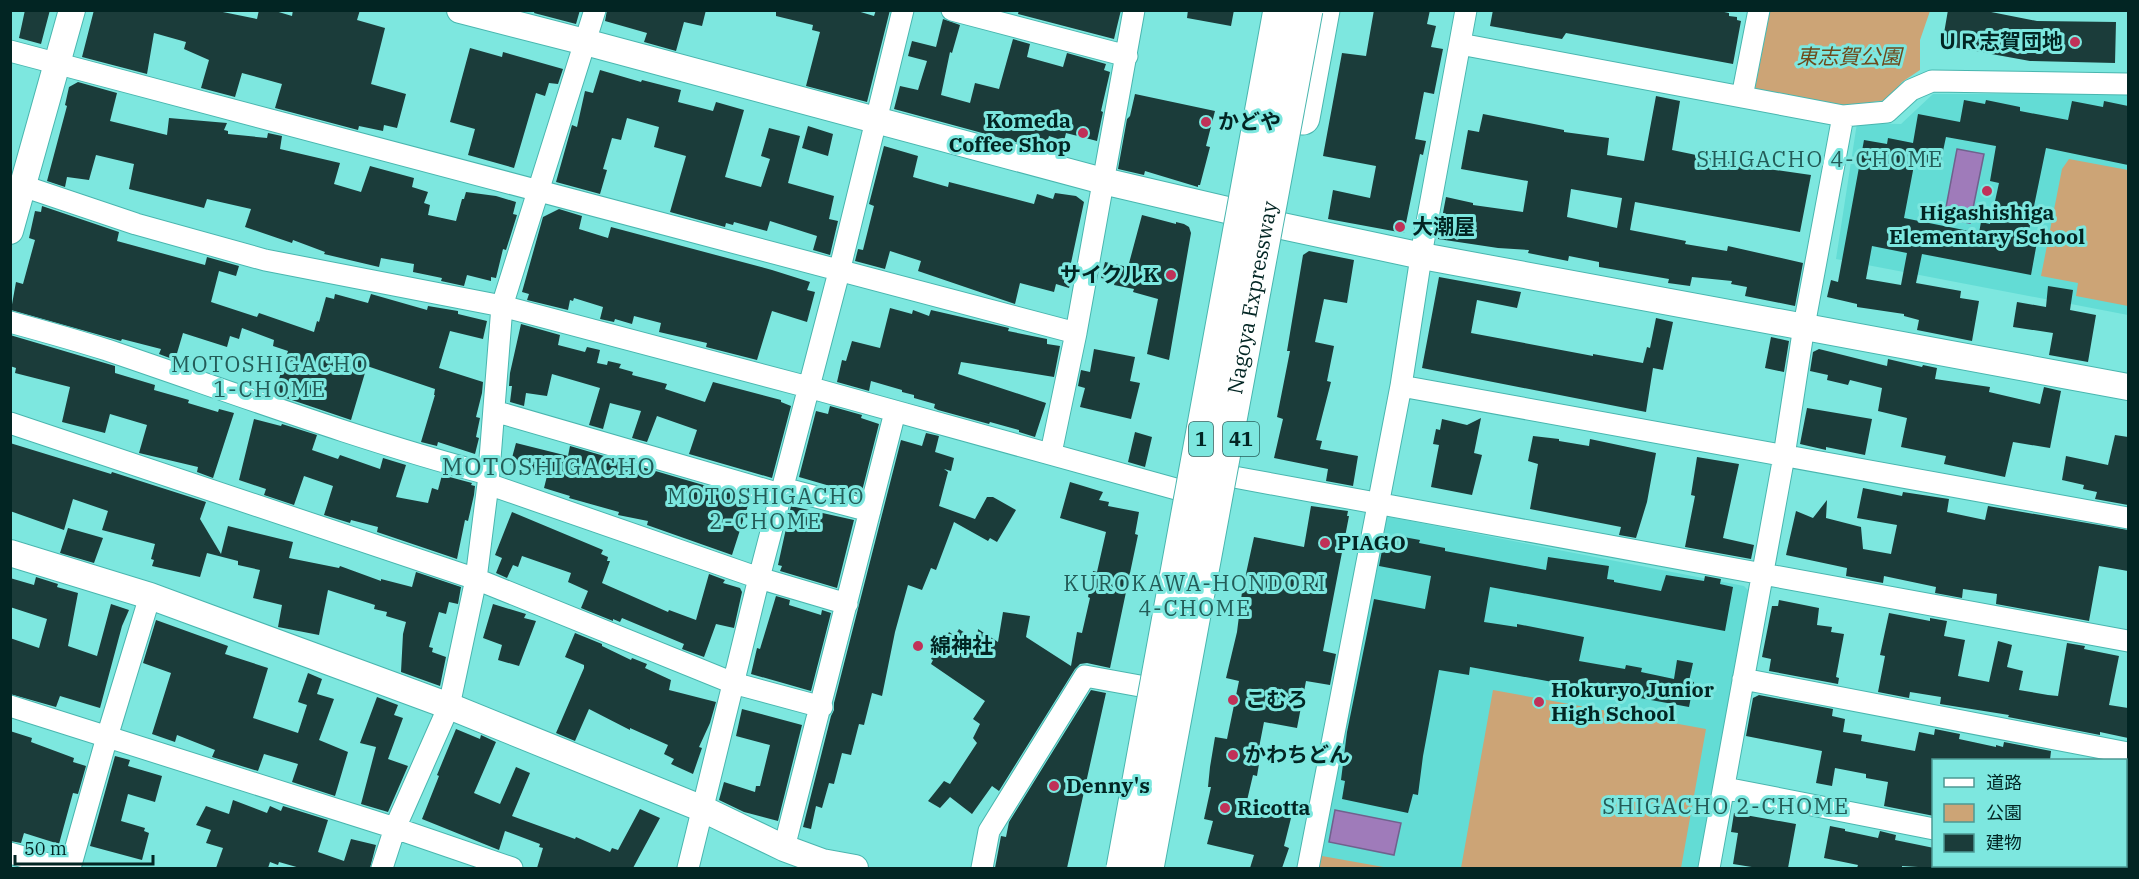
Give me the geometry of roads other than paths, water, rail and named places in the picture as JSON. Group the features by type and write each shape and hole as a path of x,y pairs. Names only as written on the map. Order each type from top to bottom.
{"highway":[{"path":"1106,868 1266,10"},
{"name":"Nagoya Expressway","path":"1123,868 1280,10"},
{"name":"Nagoya Expressway","path":"1147,868 1306,10"},
{"name":"41","path":"1161,868 1323,10"}],"street":[{"path":"10,231 17,197 72,10"},
{"path":"460,10 1103,181 1227,210 1282,226 1422,256 2128,387"},
{"path":"382,868 395,828 449,706 476,579 488,479 502,306 595,10"},
{"path":"688,868 903,10"},
{"path":"952,10 1127,56"},
{"path":"1051,453 1076,333 1134,10"},
{"path":"1308,868 1401,386 1466,10"},
{"path":"1742,97 1759,10"},
{"path":"1460,44 1843,116 1887,112 1911,90 1932,81 2128,84"},
{"path":"10,51 838,272 1076,333"},
{"path":"1709,868 1843,116"},
{"path":"17,197 136,224 266,260 502,306 808,387 1176,489"},
{"path":"10,322 105,350 414,454 759,578 847,604"},
{"path":"1401,386 2128,518"},
{"path":"494,411 781,491 870,511"},
{"path":"784,848 822,707 895,412"},
{"path":"10,423 476,579 733,683 822,707"},
{"path":"1234,477 2128,641"},
{"path":"10,553 150,596 449,706 703,809 784,848 822,862 855,868"},
{"path":"70,868 150,596"},
{"path":"982,868 989,831 1085,676 1140,686"},
{"path":"1743,679 2128,753"},
{"path":"10,706 395,828 512,868"},
{"path":"1725,788 1932,828"},
{"path":"10,853 62,868"}],"place":[{"name":"ＵＲ志賀団地","path":"2075,42"},
{"name":"かどや","path":"1206,122"},
{"name":"Komeda Coffee Shop","path":"1083,133"},
{"name":"Higashishiga Elementary School","path":"1987,191"},
{"name":"大潮屋","path":"1400,227"},
{"name":"サイクルK","path":"1171,275"},
{"name":"PIAGO","path":"1325,543"},
{"name":"綿神社","path":"918,646"},
{"name":"こむろ","path":"1233,700"},
{"name":"Hokuryo Junior High School","path":"1539,702"},
{"name":"かわちどん","path":"1233,755"},
{"name":"Denny's","path":"1054,786"},
{"name":"Ricotta","path":"1225,808"}],"district":[{"name":"SHIGACHO 4-CHOME","path":"1820,159"},
{"name":"MOTOSHIGACHO 1-CHOME","path":"270,376"},
{"name":"MOTOSHIGACHO","path":"549,467"},
{"name":"MOTOSHIGACHO 2-CHOME","path":"766,508"},
{"name":"KUROKAWA-HONDORI 4-CHOME","path":"1195,596"},
{"name":"SHIGACHO 2-CHOME","path":"1726,806"}],"park label":[{"name":"東志賀公園","path":"1849,57"}]}
